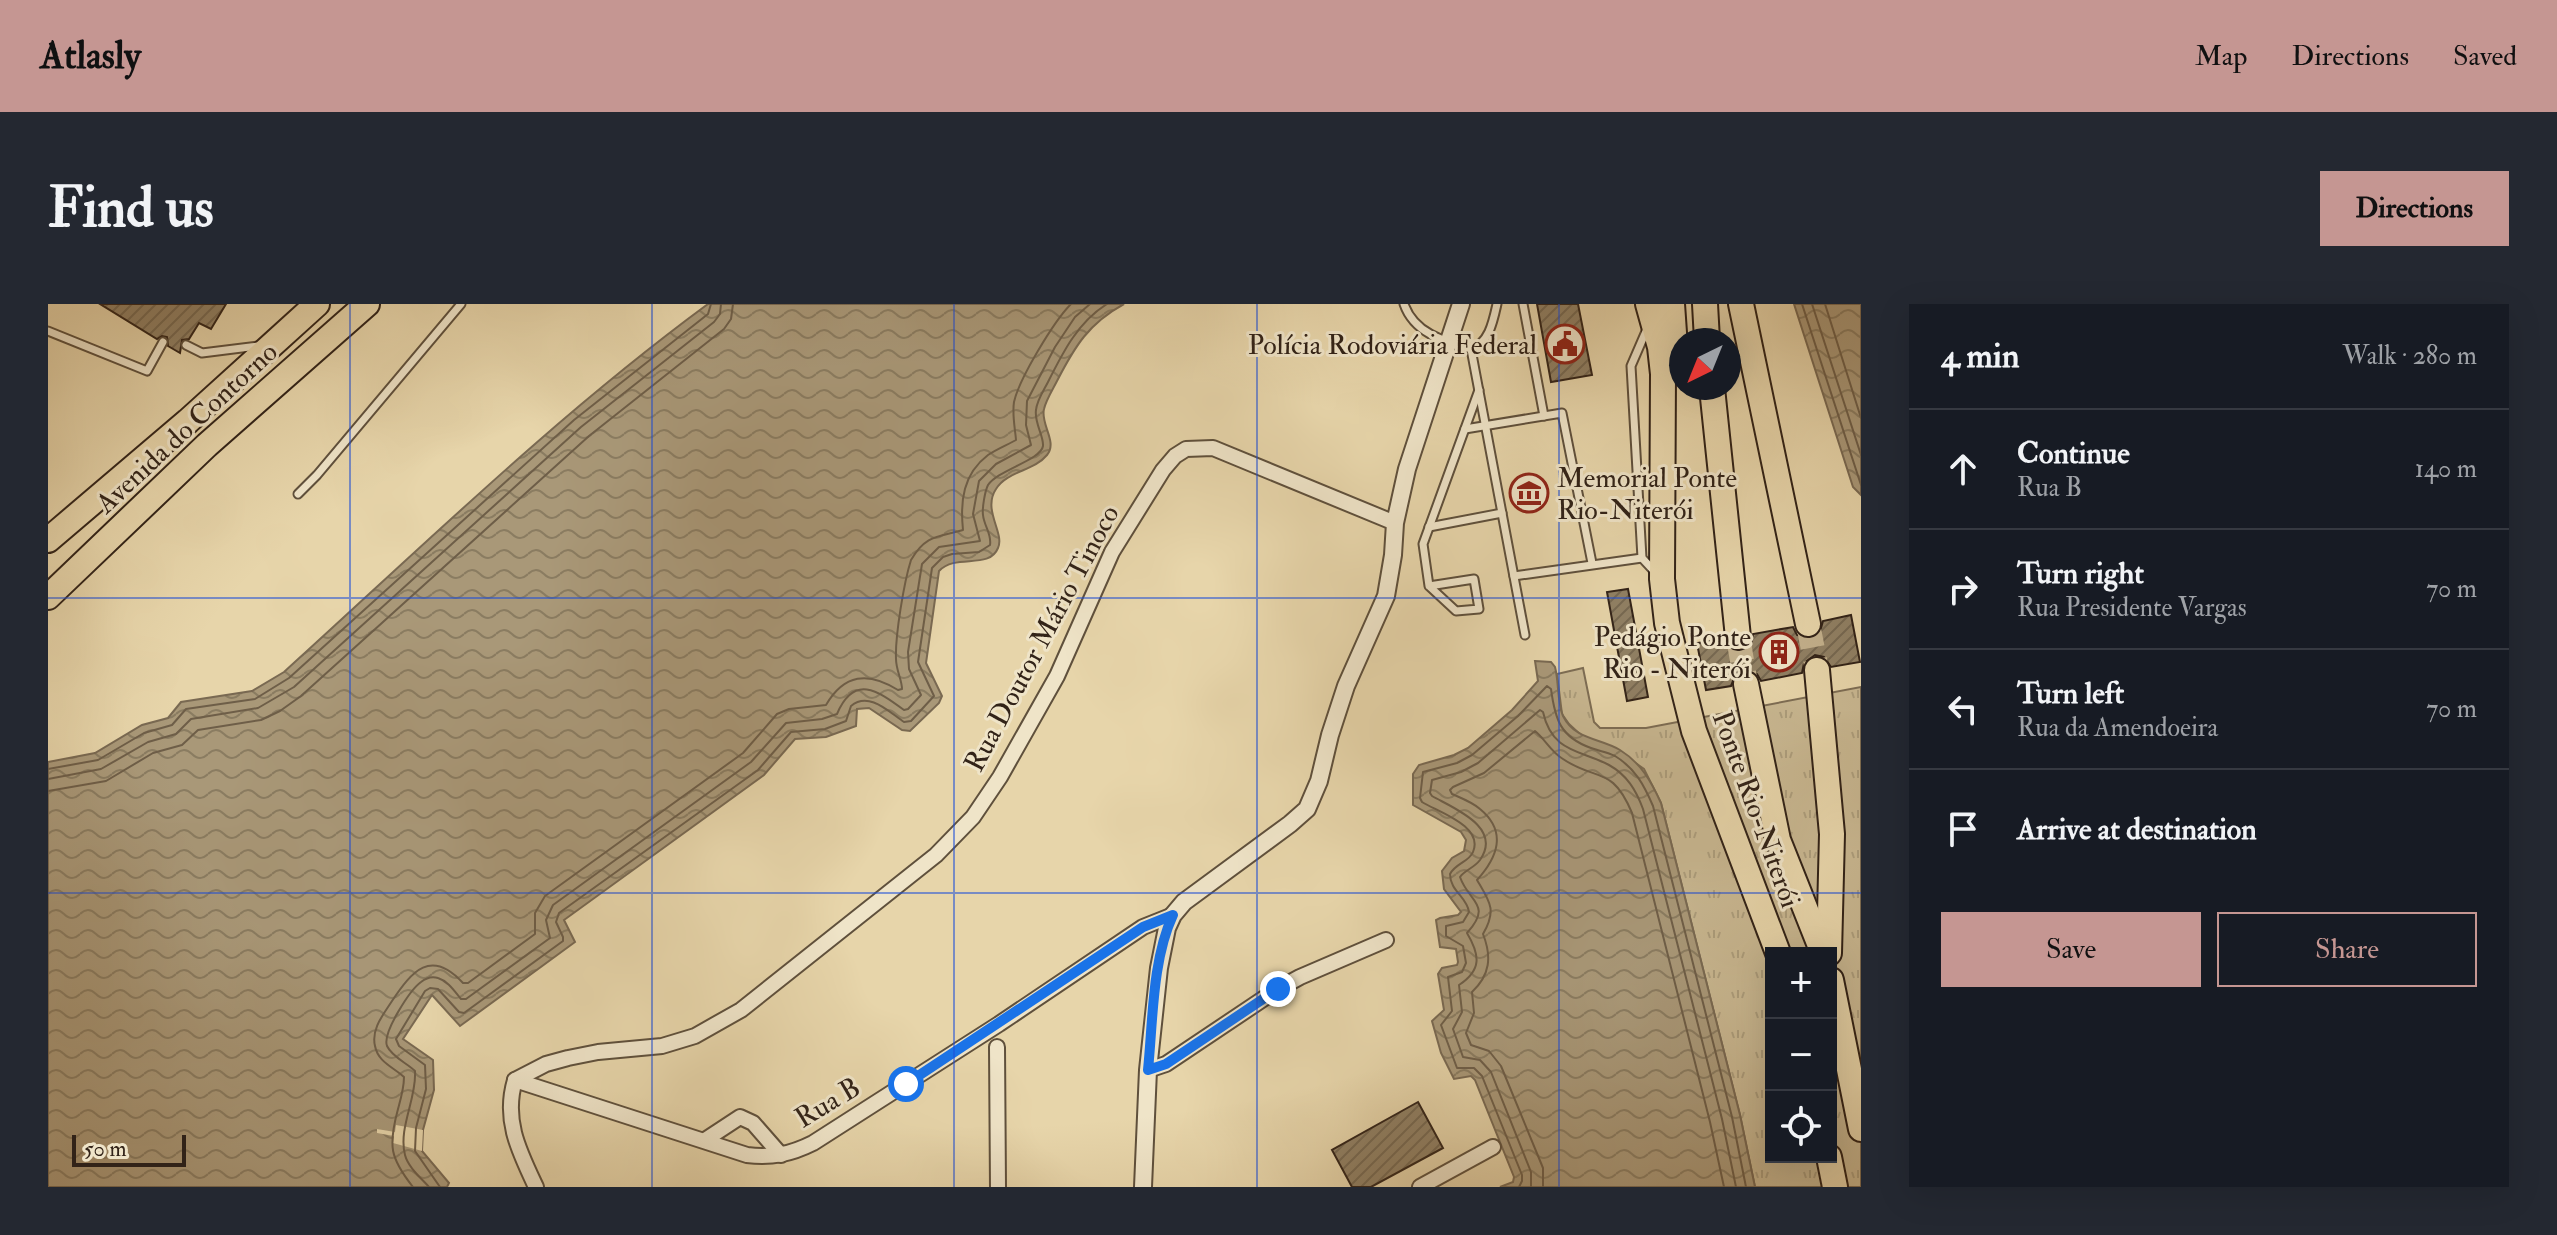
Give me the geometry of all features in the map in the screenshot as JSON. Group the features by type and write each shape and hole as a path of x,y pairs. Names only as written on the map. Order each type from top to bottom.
{"highway":[{"name":"Avenida do Contorno","path":"48,540 188,421 317,304"},
{"name":"Avenida do Contorno","path":"52,593 207,445 367,304"},
{"path":"1663,374 1675,347 1672,304"},
{"path":"1705,304 1706,328"},
{"path":"1741,304 1808,624"},
{"name":"Ponte Rio-Niterói","path":"1652,309 1663,374 1662,579 1667,623 1694,731 1776,947"},
{"path":"1713,400 1738,637"},
{"name":"Ponte Rio-Niterói","path":"1817,670 1832,834 1826,947"},
{"name":"Ponte Rio-Niterói","path":"1746,684 1778,840 1823,947"},
{"path":"1837,1010 1861,1129"},
{"path":"1830,1163 1835,1187"}],"street":[{"path":"1143,1187 1148,1070 1159,968 1167,928 1173,915 1193,894 1307,809 1319,781 1346,686 1386,596 1395,523 1407,469 1461,304"},
{"name":"Rua Doutor Mário Tinoco","path":"515,1080 546,1064 568,1058 662,1046 695,1036 741,1010 936,855 973,817 1000,777 1057,676 1112,552 1163,470 1186,449 1213,448 1395,523"},
{"name":"Rua B","path":"515,1080 747,1155 781,1155 813,1143 1143,927 1173,915"},
{"path":"1148,1070 1166,1064 1278,989 1386,940"},
{"path":"997,1047 998,1187"},
{"path":"515,1080 509,1106 512,1127 536,1187"},
{"path":"705,1140 740,1117 753,1123 781,1155"},
{"path":"1420,1187 1493,1147"}],"lane":[{"path":"298,494 461,304"},
{"path":"1404,304 1408,317 1420,328 1450,343 1471,349 1487,337 1497,304"},
{"path":"1523,304 1544,416"},
{"path":"1652,309 1631,366 1642,558 1662,579"},
{"path":"48,331 147,371 163,342"},
{"path":"186,345 202,353 214,353 276,341"},
{"path":"1471,349 1525,635"},
{"path":"1429,586 1474,579 1479,609 1456,611 1429,586 1423,544 1479,390"},
{"path":"1465,429 1562,413 1592,563"},
{"path":"1429,527 1502,513"},
{"path":"1514,576 1642,558"}],"green space":[{"path":"1583,668 1594,722 1600,728 1646,728 1861,687 1861,1187 1755,1187 1740,1115 1661,803 1644,769 1582,736 1562,714 1557,674"}],"water":[{"path":"708,304 1124,304 1101,319 1084,336 1050,395 1043,415 1051,444 1047,455 1035,465 1007,478 996,489 991,505 999,542 994,555 954,563 939,571 926,663 942,696 939,703 910,731 902,730 869,708 857,709 856,726 826,737 795,739 764,775 564,920 575,942 460,1026 432,995 403,1039 433,1060 434,1090 423,1130 422,1151 449,1183 447,1187 48,1187 48,762 95,753 142,725 168,718 181,702 252,691 284,672 544,436"},
{"path":"1794,304 1861,304 1861,495 1853,487"},
{"path":"1535,661 1551,662 1555,667 1561,710 1568,724 1581,734 1627,755 1645,773 1661,803 1740,1115 1755,1187 1500,1187 1513,1182 1514,1177 1475,1080 1471,1076 1454,1079 1441,1053 1432,1021 1444,1010 1438,974 1442,968 1457,965 1458,962 1456,949 1440,947 1436,920 1461,912 1444,889 1442,871 1452,858 1464,851 1466,840 1461,832 1413,805 1413,774 1419,765 1468,748 1512,710 1538,681"}],"pier":[{"path":"396,1125 423,1130 422,1151 393,1143 394,1136 377,1133 377,1129 395,1132"}],"building":[{"path":"100,304 226,304 211,329 199,323 189,339 182,340 180,353 168,346 167,337 157,339"},
{"name":"Polícia Rodoviária Federal","path":"1537,304 1578,304 1592,375 1551,382"},
{"path":"1628,589 1648,697 1627,701 1607,592"},
{"name":"Pedágio Ponte Rio - Niterói","path":"1851,615 1860,662 1831,667 1824,657 1815,655 1804,663 1802,673 1761,681 1757,674 1744,669 1736,673 1731,686 1706,690 1697,643 1723,639 1731,650 1740,652 1751,644 1753,634 1793,627 1797,635 1810,639 1819,635 1823,621"},
{"path":"1418,1102 1443,1148 1371,1187 1352,1187 1332,1150"}],"tunnel":[{"path":"1808,624 1817,670"},
{"path":"1738,637 1746,684"}],"place":[{"name":"Polícia Rodoviária Federal","path":"1565,344"},
{"name":"Memorial Ponte Rio-Niterói","path":"1529,493"},
{"name":"Pedágio Ponte Rio - Niterói","path":"1779,652"}],"route":[{"path":"906,1084 1143,927 1173,915 1167,928 1159,968 1148,1070 1166,1064 1278,989"}]}
